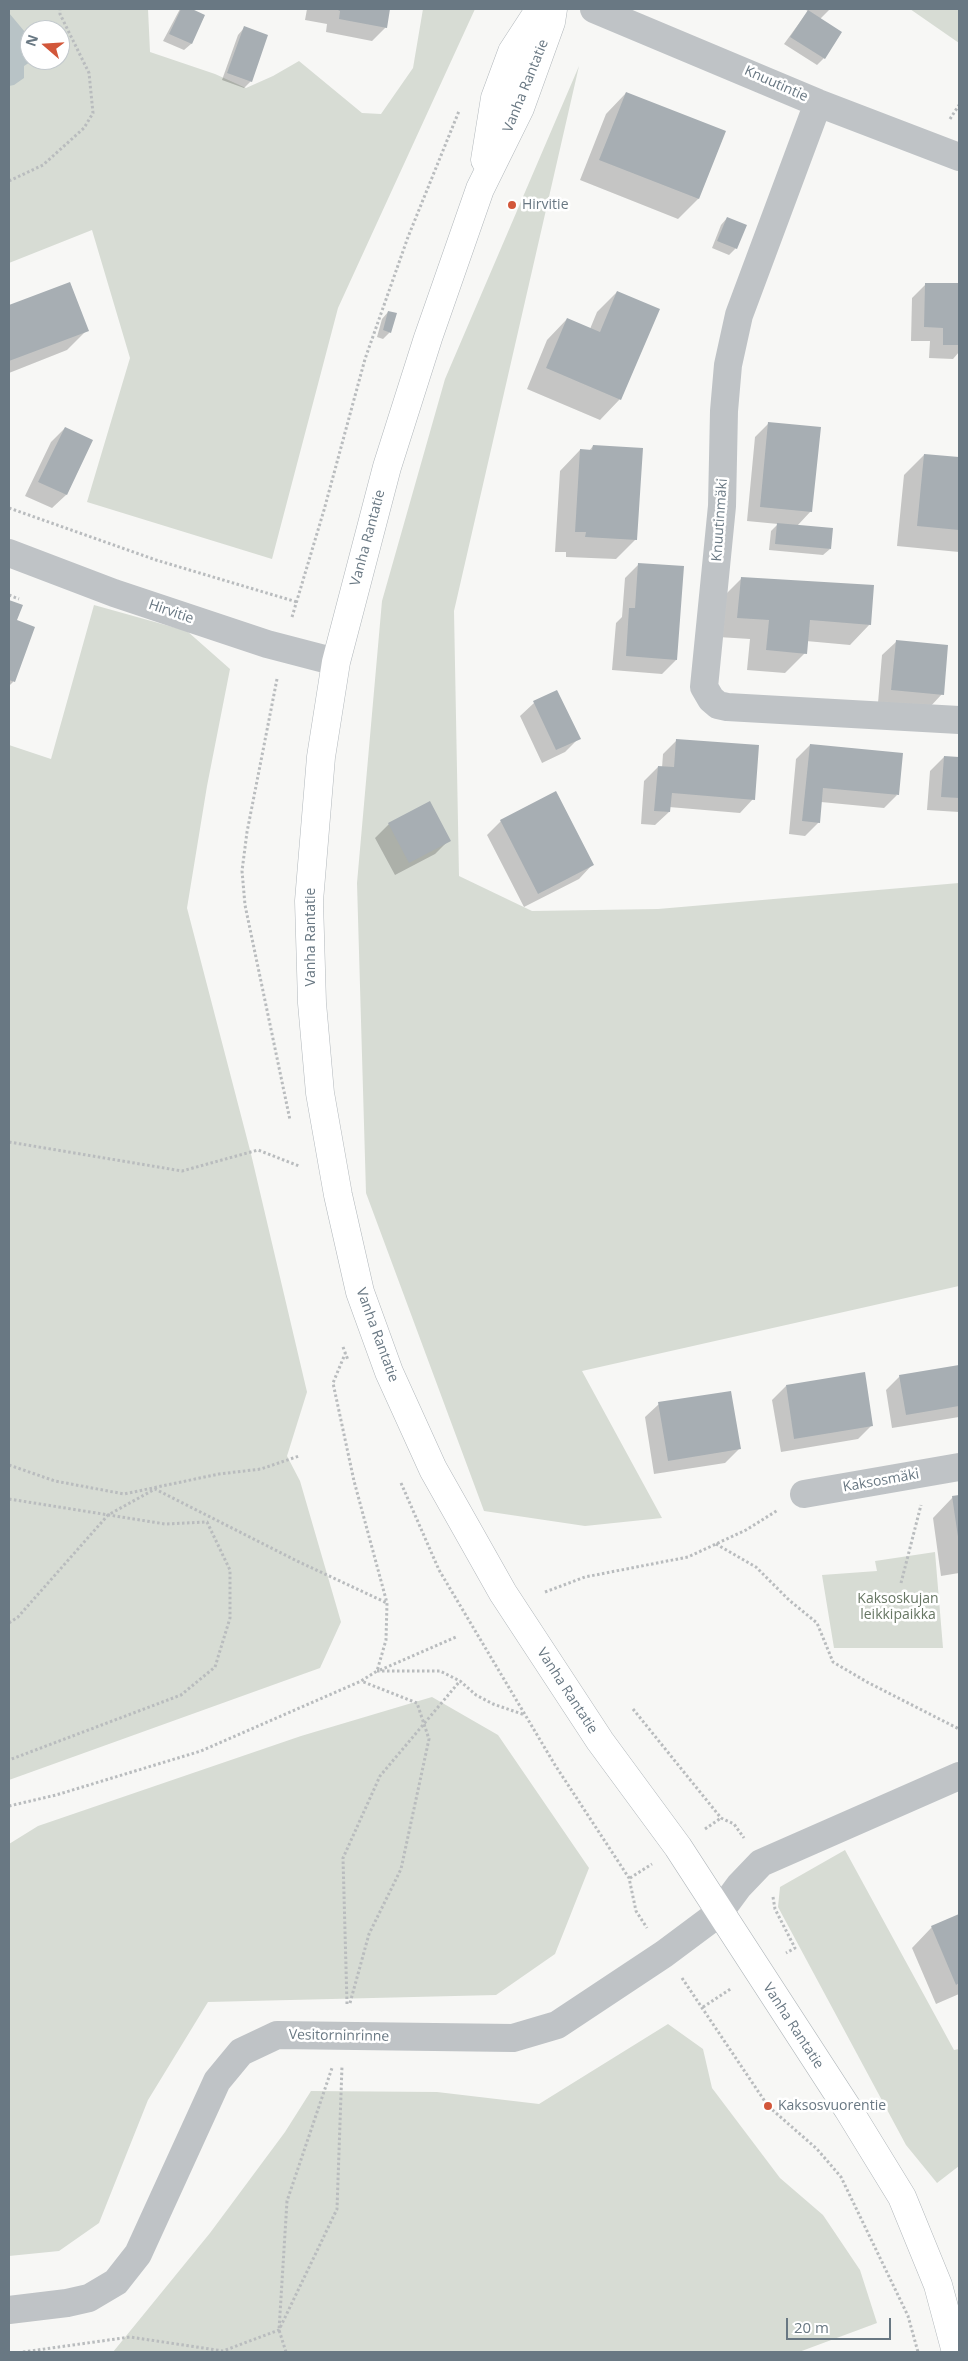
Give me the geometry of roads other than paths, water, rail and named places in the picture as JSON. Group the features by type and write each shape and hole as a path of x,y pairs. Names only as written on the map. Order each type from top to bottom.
{"main road":[{"name":"Vanha Rantatie","path":"480,189 495,98 512,52 540,9"},
{"name":"Vanha Rantatie","path":"553,9 551,22 520,108 480,189 428,338 387,467 336,662 321,757 309,902 312,1003 320,1093 338,1195 360,1292 389,1372 433,1469 502,1593 600,1741 678,1847 719,1913 848,2109 902,2197 938,2285 956,2352"}],"street":[{"name":"Knuutintie","path":"594,9 818,103 959,157"},
{"name":"Knuutinmäki","path":"818,103 739,316 728,365 724,411 722,506 704,687 711,699 718,705 727,707 959,720"},
{"name":"Hirvitie","path":"9,553 114,593 283,648 336,662"},
{"name":"Kaksosmäki","path":"804,1494 959,1467"},
{"path":"719,1913 739,1886 761,1863 959,1776"},
{"name":"Vesitorninrinne","path":"9,2310 67,2303 89,2298 116,2282 138,2254 217,2081 241,2052 277,2035 513,2038 556,2025 664,1954 719,1913"}],"place":[{"name":"Hirvitie","path":"512,205"},
{"name":"Kaksosvuorentie","path":"768,2106"}],"park label":[{"name":"Kaksoskujan leikkipaikka","path":"898,1608"}]}
